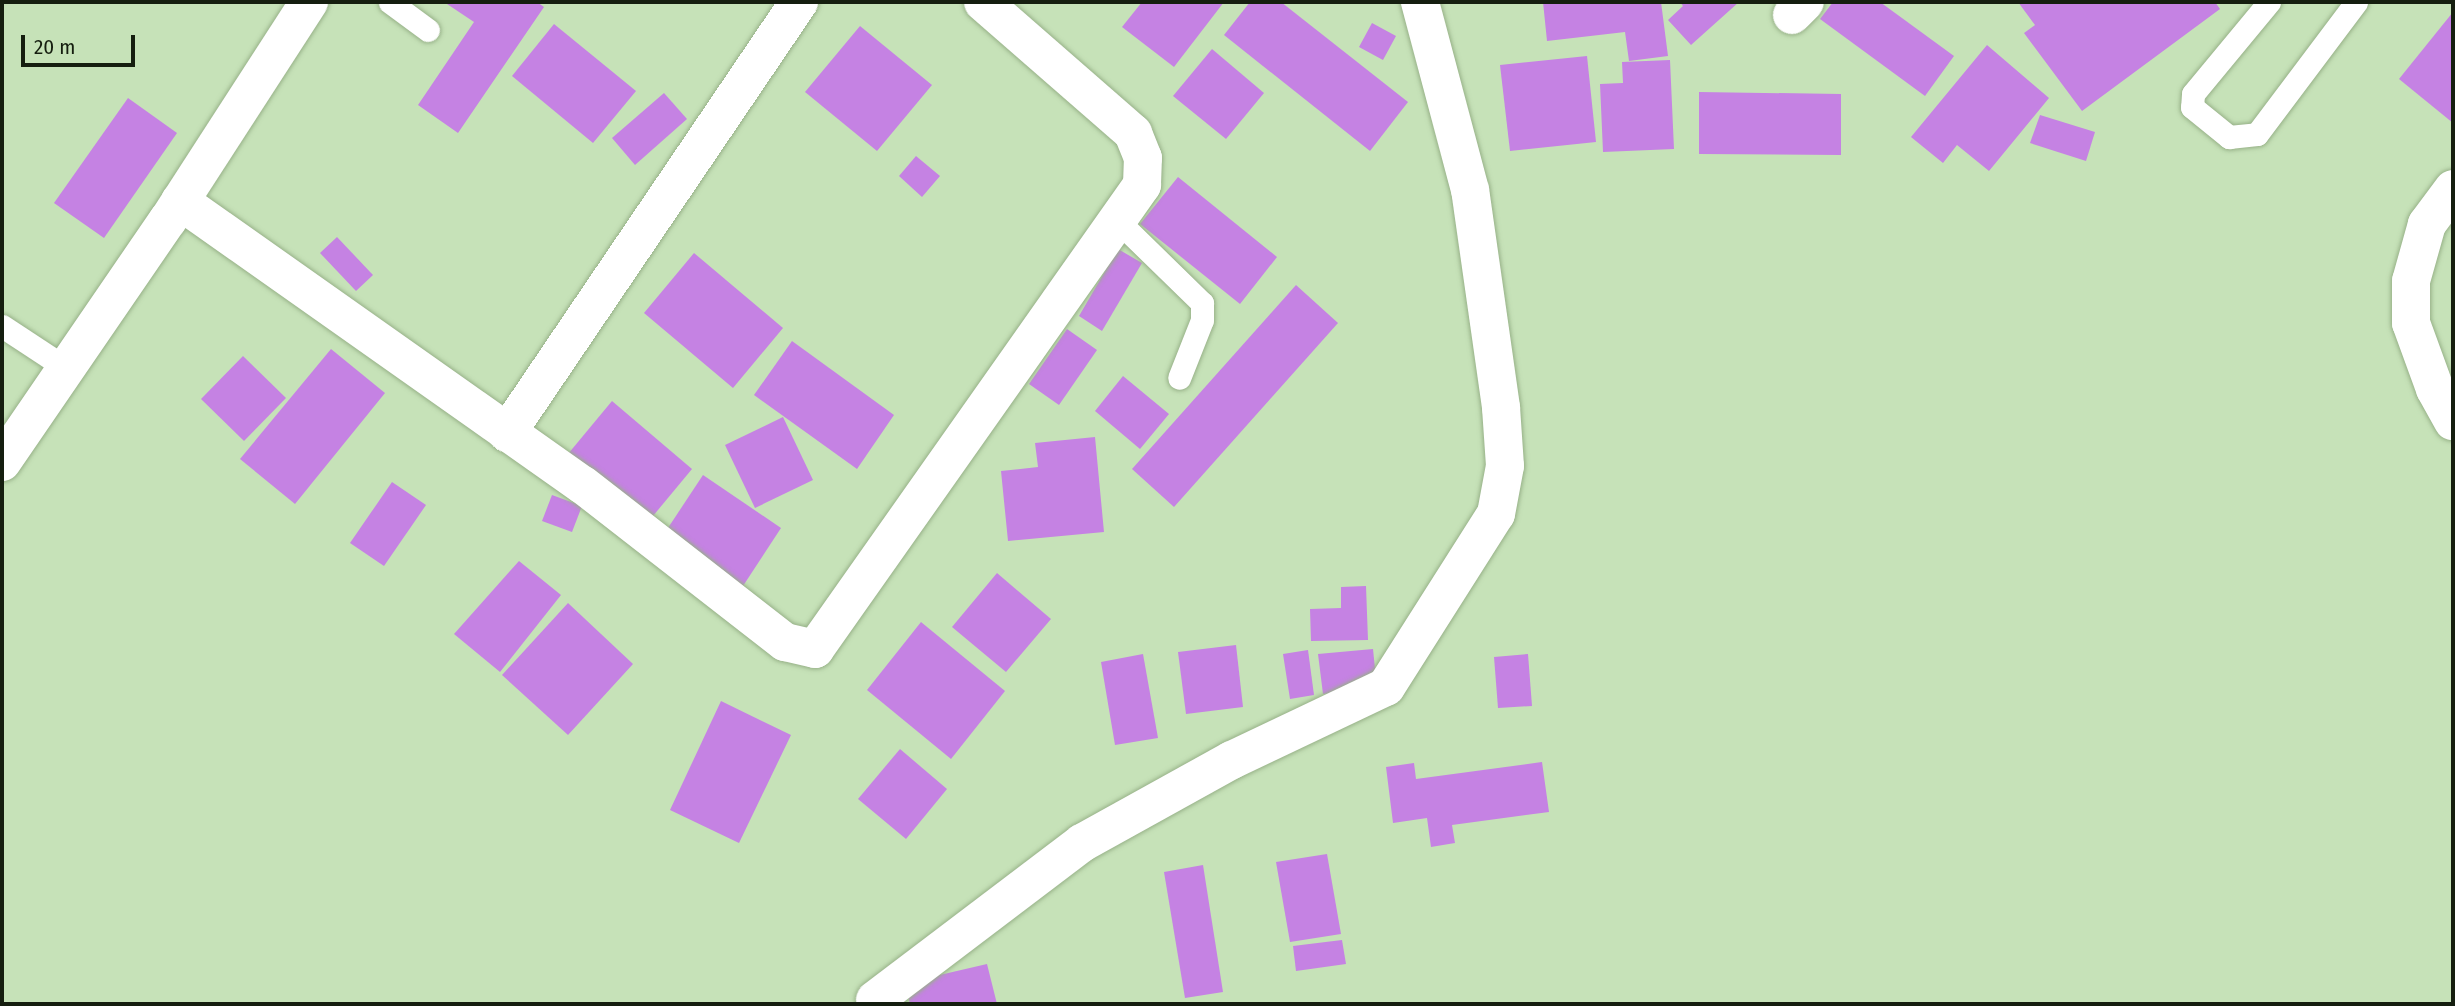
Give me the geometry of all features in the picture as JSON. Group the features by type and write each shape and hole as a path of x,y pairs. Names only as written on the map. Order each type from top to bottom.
{"street":[{"path":"2,462 180,201 309,2"},
{"path":"507,433 799,2"},
{"path":"180,201 583,485 785,642 814,649 1142,185 1143,158 1133,133 984,2"},
{"path":"874,1000 1082,843 1231,760 1386,687 1496,514 1505,466 1501,407 1472,204 1420,2"},
{"path":"2453,189 2427,223 2411,281 2411,323 2435,389 2453,421"}],"lane":[{"path":"390,2 428,30"},
{"path":"2269,2 2193,94 2192,107 2229,138 2258,134 2356,2"},
{"path":"1117,220 1202,303 1202,320 1179,378"},
{"path":"2,326 66,368"}],"building":[{"path":"444,2 537,2 544,7 458,133 418,105 474,22"},
{"path":"1142,2 1224,2 1174,67 1122,27"},
{"path":"1250,2 1281,2 1408,102 1370,151 1224,35"},
{"path":"1543,2 1661,2 1668,56 1629,61 1625,32 1547,41"},
{"path":"1680,2 1739,2 1691,45 1668,20 1683,6"},
{"path":"1833,2 1880,2 1954,56 1925,96 1820,19"},
{"path":"2018,2 2215,2 2220,9 2082,111 2024,33 2035,25"},
{"path":"2453,12 2453,123 2399,79"},
{"path":"1372,23 1396,36 1383,60 1359,47"},
{"path":"554,24 636,91 593,143 512,76"},
{"path":"860,26 932,85 877,151 805,92"},
{"path":"1987,45 2049,98 1989,171 1957,145 1943,163 1911,137"},
{"path":"1212,49 1264,93 1226,139 1173,96"},
{"path":"1587,56 1596,142 1510,151 1500,65"},
{"path":"1670,60 1674,149 1603,152 1600,84 1623,83 1622,62"},
{"path":"1699,92 1841,94 1841,155 1699,154"},
{"path":"664,93 687,119 635,165 612,138"},
{"path":"128,98 177,133 104,238 54,203"},
{"path":"2040,115 2095,132 2086,161 2030,143"},
{"path":"916,156 940,176 922,197 899,176"},
{"path":"1178,177 1277,257 1240,304 1140,224"},
{"path":"337,237 373,275 356,291 320,253"},
{"path":"1118,249 1142,263 1102,331 1079,316"},
{"path":"694,253 783,328 733,388 644,313"},
{"path":"1296,285 1338,323 1174,507 1132,469"},
{"path":"1067,329 1097,350 1059,405 1029,384"},
{"path":"792,341 894,415 857,469 754,395"},
{"path":"331,349 385,393 295,504 240,459"},
{"path":"243,356 286,398 244,441 201,399"},
{"path":"1123,376 1169,414 1140,449 1095,411"},
{"path":"612,401 692,469 648,522 568,454"},
{"path":"783,417 813,480 755,508 725,445"},
{"path":"1095,437 1104,532 1008,541 1001,471 1038,467 1035,443"},
{"path":"703,475 781,528 741,589 662,537"},
{"path":"392,482 426,505 384,566 350,543"},
{"path":"552,495 582,506 572,532 542,521"},
{"path":"519,561 561,595 500,672 454,634"},
{"path":"997,573 1051,619 1006,672 952,627"},
{"path":"1366,586 1368,640 1311,641 1310,609 1341,608 1341,587"},
{"path":"568,603 633,664 568,735 502,675"},
{"path":"921,622 1005,691 951,759 867,690"},
{"path":"1236,645 1243,707 1186,714 1178,652"},
{"path":"1373,649 1377,688 1323,694 1318,654"},
{"path":"1308,650 1314,695 1290,699 1283,654"},
{"path":"1143,654 1158,738 1115,745 1101,662"},
{"path":"1528,654 1532,706 1498,708 1494,657"},
{"path":"721,701 791,735 739,843 670,810"},
{"path":"900,749 947,789 906,839 858,799"},
{"path":"1542,762 1549,812 1452,825 1455,843 1431,847 1427,818 1393,823 1386,767 1414,763 1416,779"},
{"path":"1327,854 1341,934 1290,942 1276,862"},
{"path":"1203,865 1223,992 1185,998 1164,872"},
{"path":"1342,940 1346,964 1296,971 1293,946"},
{"path":"987,964 997,1004 910,1004 905,983"}]}
